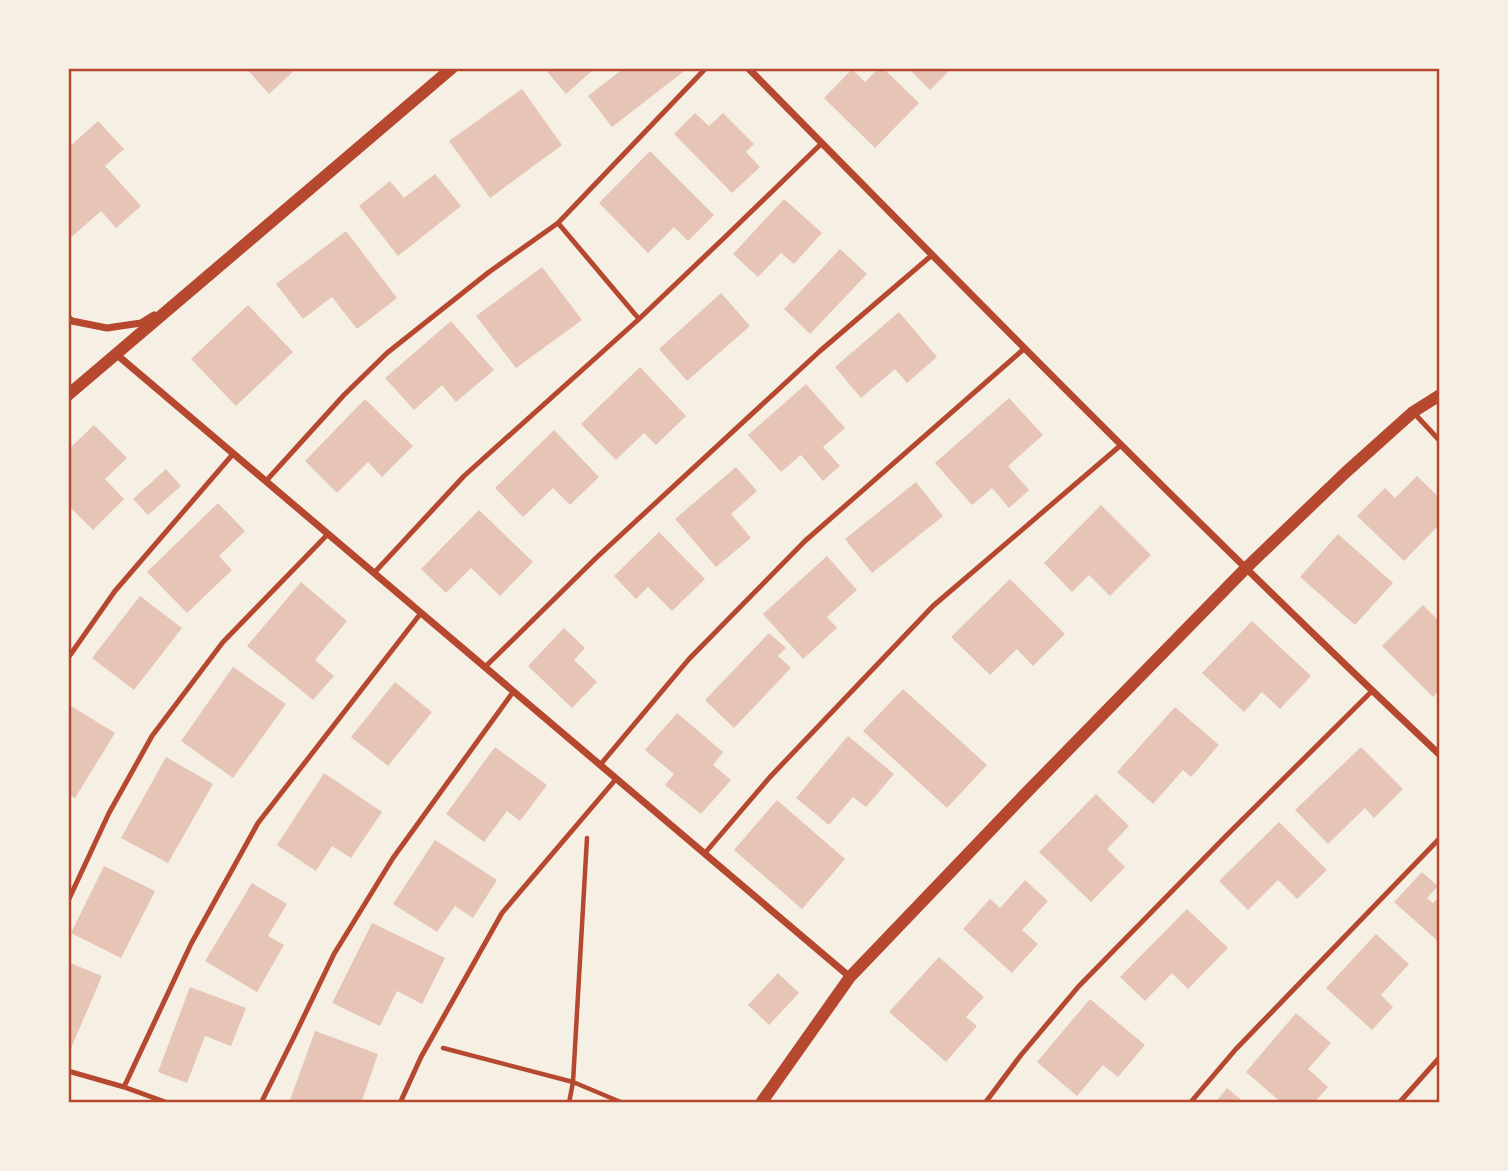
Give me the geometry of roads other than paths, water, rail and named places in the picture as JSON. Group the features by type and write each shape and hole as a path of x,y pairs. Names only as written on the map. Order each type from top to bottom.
{"street":[{"path":"68,395 452,68"},
{"path":"748,68 1121,444 1440,755"},
{"path":"68,318 107,328 141,323 181,297"},
{"path":"116,354 850,977"},
{"path":"766,1101 850,977 1246,568 1413,412 1440,395"}],"lane":[{"path":"265,481 344,395 387,353 489,272 558,223 706,68"},
{"path":"373,573 464,476 639,319 822,143"},
{"path":"558,223 639,319"},
{"path":"485,667 596,558 820,351 932,255"},
{"path":"600,765 689,659 805,541 1025,348"},
{"path":"1413,412 1440,441"},
{"path":"705,853 770,777 933,606 1121,444"},
{"path":"68,658 115,591 233,454"},
{"path":"68,901 109,813 152,736 223,642 328,534"},
{"path":"124,1087 191,944 258,824 421,613"},
{"path":"985,1103 1020,1055 1079,986 1372,691"},
{"path":"261,1103 334,954 379,879 513,692"},
{"path":"400,1103 428,1044 502,913 616,779"},
{"path":"1190,1103 1236,1048 1440,838"},
{"path":"1399,1103 1440,1057"},
{"path":"68,1070 168,1103"}]}
